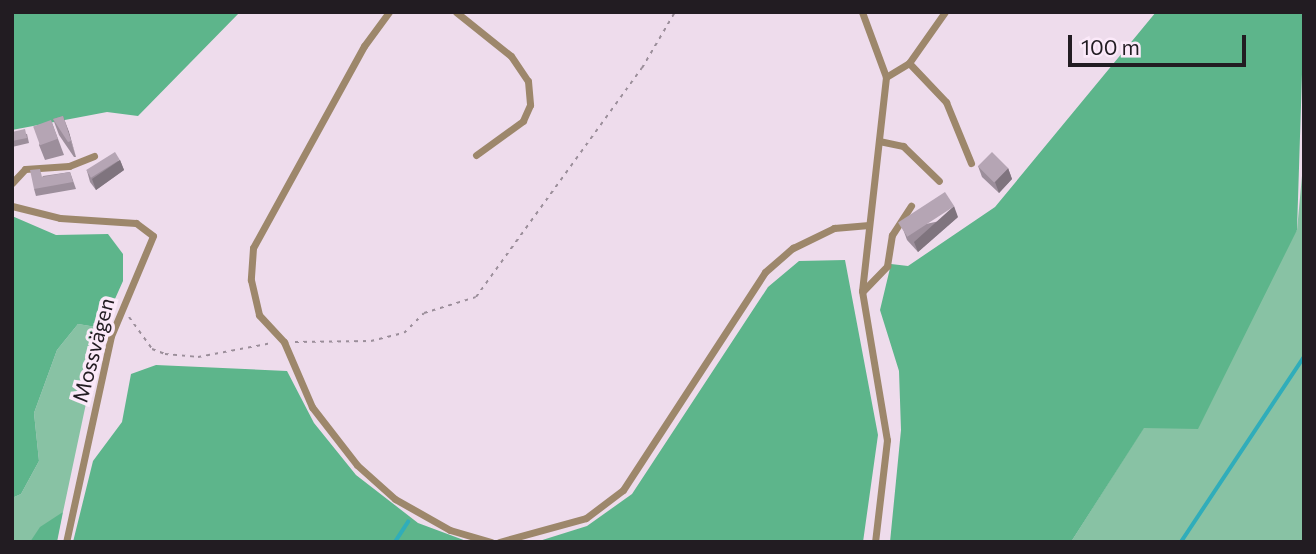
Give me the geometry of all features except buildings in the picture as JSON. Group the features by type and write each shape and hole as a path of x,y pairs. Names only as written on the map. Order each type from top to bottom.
{"lane":[{"path":"389,12 358,56 253,248 251,280 260,315 284,342 312,407 357,465 395,499 450,530 491,542"},
{"path":"456,12 511,56 528,81 530,105 523,121 476,155"},
{"path":"862,12 886,78 862,291 887,440 875,542"},
{"path":"886,78 909,63 945,12"},
{"path":"909,63 946,102 971,163"},
{"path":"878,141 903,146 939,181"},
{"path":"12,183 25,169 69,166 94,156"},
{"name":"Mossvägen","path":"12,206 147,227 152,249 118,314 66,542"},
{"path":"862,291 887,266 892,235 911,206"},
{"path":"499,542 586,518 623,490 765,272 834,228 869,225"}],"path":[{"path":"118,314 133,318 152,349 165,354 198,357 284,342 371,341 404,333 424,313 477,297 642,68 675,12"}],"green space":[{"path":"12,12 240,12 138,116 107,112 12,130"},
{"path":"1156,12 1304,12 1297,230 1198,429 1144,428 1071,542 890,542 901,430 899,371 880,310 891,264 908,266 995,207"},
{"path":"1304,154 1304,542 1071,542 1144,427 1297,230"},
{"path":"12,216 56,235 108,234 123,254 123,281 102,328 78,324 57,350 34,413 39,461 21,494 12,498"},
{"path":"845,260 878,435 863,542 536,542 587,526 632,494 768,287 799,261"},
{"path":"78,324 102,328 63,512 30,542 12,542 12,498 21,494 39,461 34,413 57,350"},
{"path":"156,365 287,371 314,423 356,475 418,523 469,542 73,542 93,461 122,422 131,374"},
{"path":"63,512 57,542 30,542 40,527"}],"waterway":[{"path":"1181,542 1304,357"},
{"path":"395,542 408,522"}]}
